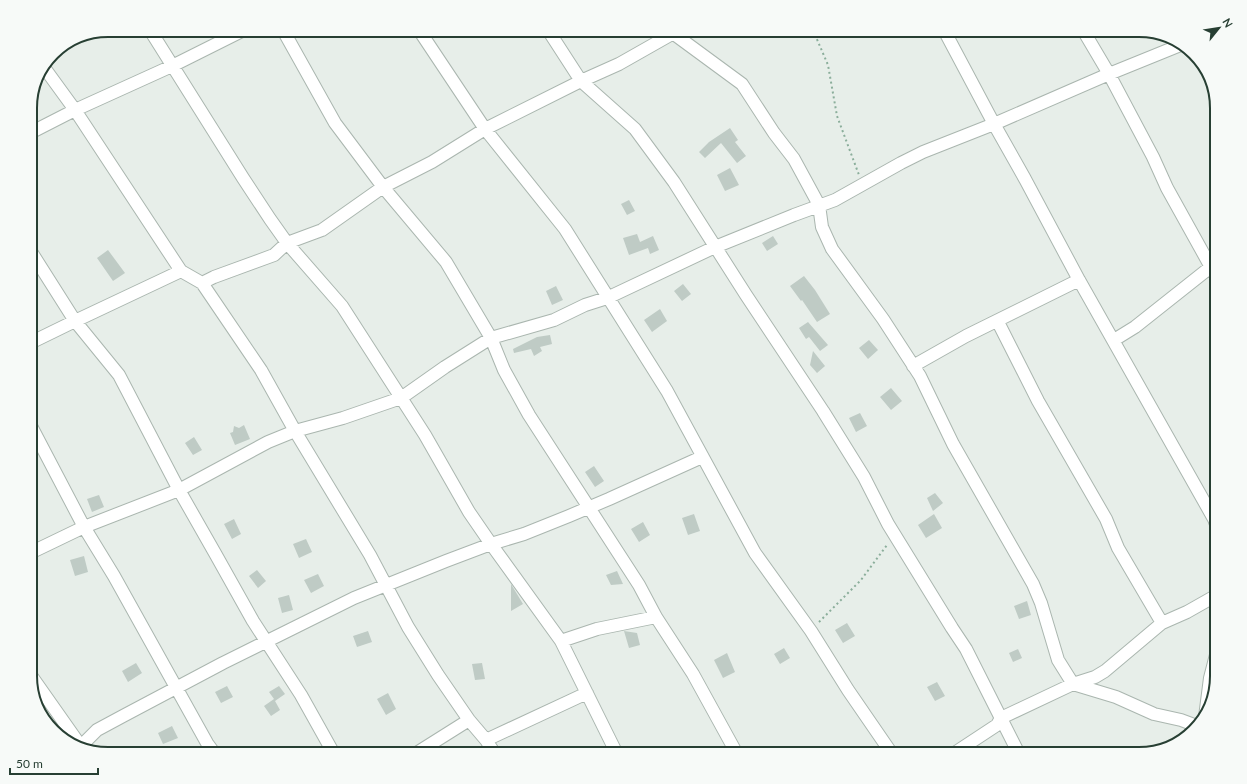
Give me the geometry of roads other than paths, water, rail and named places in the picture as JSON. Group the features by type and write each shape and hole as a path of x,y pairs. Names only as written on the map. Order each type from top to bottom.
{"street":[{"path":"154,37 243,178 287,243 342,306 401,398 469,512 561,641 579,674 614,747"},
{"path":"37,129 230,37"},
{"path":"287,37 335,123 383,187 446,262 491,338 504,370 529,415 693,674 734,747"},
{"path":"424,37 485,129 565,228 666,391 755,553 811,631 848,690 887,747"},
{"path":"553,37 581,80 635,129 674,182 715,248 823,411 864,477 894,533 966,649 1016,747"},
{"path":"202,283 214,277 274,255 287,243 322,230 383,187 432,162 485,129 581,80 619,64 664,37"},
{"path":"682,37 742,84 774,134 794,159 819,206 822,227 832,249 883,320 920,376 953,444 1037,592 1058,660 1073,684 1116,697 1154,714 1191,724"},
{"path":"948,37 1079,280 1210,512"},
{"path":"1087,37 1109,74 1153,157 1167,188 1210,259"},
{"path":"37,550 84,527 179,490 268,442 295,431 343,418 401,398 445,367 491,338 554,320 585,305 607,298 715,248 835,200 863,183 924,152 1175,47"},
{"path":"47,72 75,110 181,272 202,283 261,370 295,431 370,555 408,627 469,720 490,747"},
{"path":"37,261 75,320 119,375 179,490 253,621 301,695 330,747"},
{"path":"1114,340 1135,327 1210,266"},
{"path":"37,339 75,320 181,272"},
{"path":"913,366 966,336 998,322 1079,280"},
{"path":"998,322 1038,401 1106,518 1118,548 1162,623"},
{"path":"37,437 84,527 114,576 210,747"},
{"path":"83,743 97,730 177,687 354,598 491,544 524,534 616,496 702,457"},
{"path":"964,747 997,725 1001,718 1073,684 1095,677 1105,671 1162,623 1187,612 1210,599"},
{"path":"561,641 597,629 656,617"},
{"path":"37,685 75,739"},
{"path":"486,740 587,693"},
{"path":"426,747 469,720"}]}
